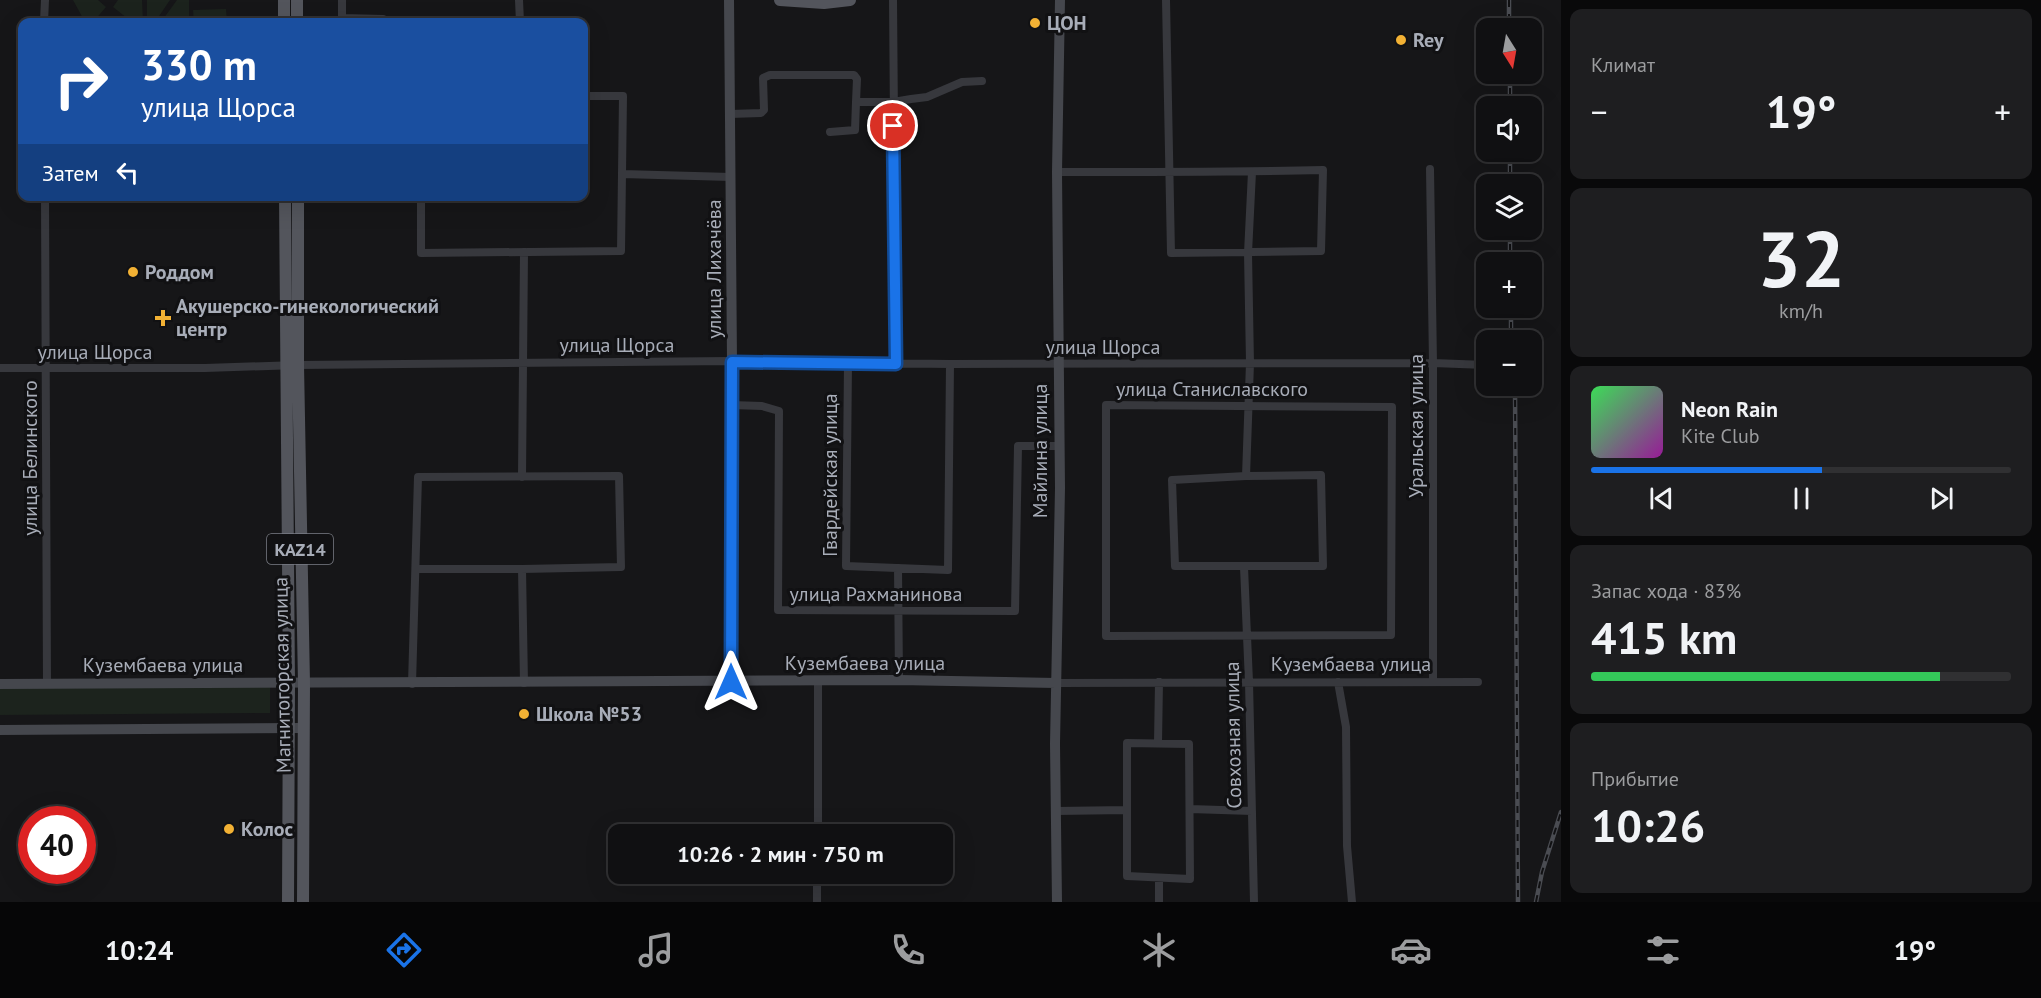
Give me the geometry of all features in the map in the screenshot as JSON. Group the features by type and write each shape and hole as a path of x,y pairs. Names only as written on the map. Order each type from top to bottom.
{"main road":[{"path":"284,0 284,18"},
{"path":"297,0 297,18"},
{"path":"780,0 824,3 850,0"},
{"name":"Магнитогорская улица","path":"285,201 304,683 303,902"},
{"name":"Магнитогорская улица","path":"288,902 292,365 298,201"}],"street":[{"path":"45,0 45,18"},
{"path":"342,0 342,18"},
{"path":"519,0 520,18"},
{"name":"улица Лихачёва","path":"729,0 732,362 731,682"},
{"path":"893,0 896,364"},
{"name":"Майлина улица","path":"1057,902 1056,683 1059,446 1057,172 1060,0"},
{"path":"1057,172 1170,172 1252,172 1323,170 1321,251 1171,253 1170,172 1166,0"},
{"path":"730,114 761,113 764,110 763,78 770,75 854,75 856,79 855,130 830,132"},
{"path":"856,102 893,102 927,96 962,82 982,81"},
{"path":"420,201 421,253 621,251 622,96 588,96"},
{"name":"Уральская улица","path":"1430,169 1433,363 1433,682"},
{"path":"1246,476 1250,363 1248,253 1252,172"},
{"path":"622,174 731,177"},
{"name":"улица Белинского","path":"45,201 47,684"},
{"path":"522,477 524,252"},
{"name":"улица Щорса","path":"0,368 205,368 522,362 1476,365"},
{"name":"Гвардейская улица","path":"848,363 846,566 948,570 950,364"},
{"name":"улица Рахманинова","path":"731,405 762,406 779,411 778,610 1015,611 1018,446 1059,446"},
{"name":"улица Станиславского","path":"1106,405 1248,406 1392,407 1391,635 1106,636 1106,405"},
{"path":"412,684 418,477 619,476 621,567 416,568"},
{"path":"1246,476 1321,476 1323,566 1244,567 1175,566 1172,480 1246,476"},
{"name":"Совхозная улица","path":"1244,567 1254,902"},
{"path":"898,568 899,680"},
{"path":"522,569 524,683"},
{"name":"Кузембаева улица","path":"0,684 362,682 412,684 899,680 1056,683 1478,682"},
{"path":"818,824 819,681"},
{"path":"1158,743 1159,682"},
{"path":"1338,682 1346,727 1347,846 1352,902"},
{"path":"0,730 303,728"},
{"path":"1127,743 1158,743 1189,744 1191,879 1127,876 1127,743"},
{"path":"1190,809 1252,812"},
{"path":"1056,811 1127,810"},
{"path":"1158,879 1159,902"},
{"path":"817,884 817,902"}],"shaded area":[{"path":"73,0 98,0 106,7 96,18 83,18"},
{"path":"118,0 142,0 143,18 127,18 113,7"},
{"path":"147,0 170,0 158,18 147,18"},
{"path":"177,0 189,0 189,18 164,18"},
{"path":"226,9 227,18 194,18 193,10"},
{"path":"270,684 270,713 0,715 0,685"}],"railway":[{"path":"1509,0 1509,18"},
{"path":"1510,84 1510,96"},
{"path":"1510,162 1510,174"},
{"path":"1510,240 1510,252"},
{"path":"1511,318 1511,330"},
{"path":"1515,396 1518,902"},
{"path":"1536,902 1542,872 1561,812"}],"place":[{"name":"ЦОН","path":"1035,23"},
{"name":"Rey","path":"1401,40"},
{"name":"Роддом","path":"133,272"},
{"name":"Акушерско-гинекологический центр","path":"163,318"},
{"name":"Школа №53","path":"524,714"},
{"name":"Колос","path":"229,829"}],"route":[{"path":"731,682 732,362 896,364 893,126"}]}
